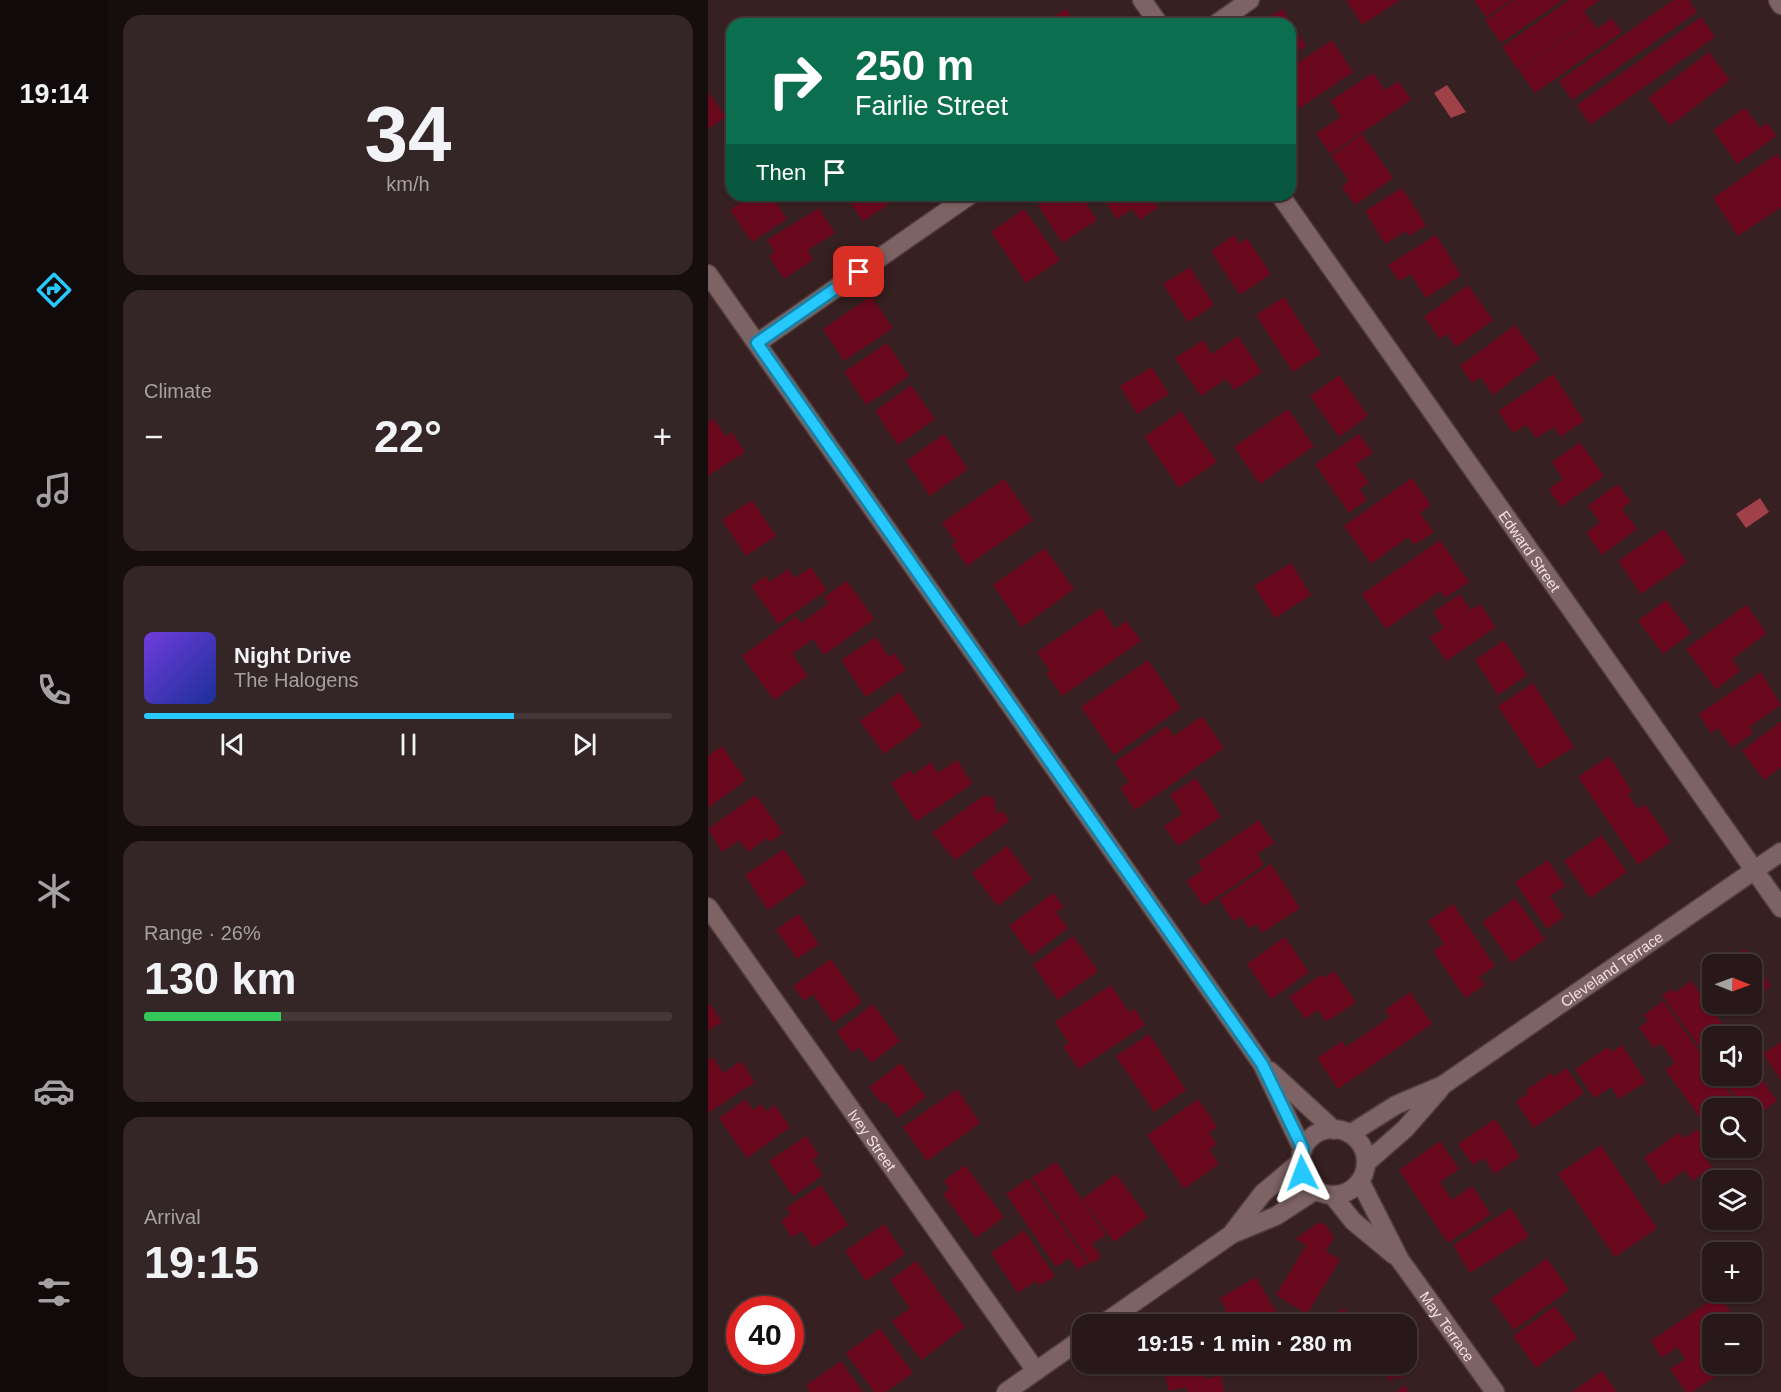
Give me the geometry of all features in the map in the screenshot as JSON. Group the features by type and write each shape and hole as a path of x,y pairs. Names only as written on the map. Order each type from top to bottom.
{"street":[{"path":"1142,0 1155,18"},
{"path":"1224,18 1250,0"},
{"path":"1778,0 1781,5"},
{"path":"757,343 961,201"},
{"name":"Edward Street","path":"1284,201 1781,908"},
{"path":"708,274 1262,1064 1302,1156 1302,1173 1324,1193"},
{"name":"Cleveland Terrace","path":"1342,1132 1443,1085 1781,852"},
{"name":"Ivey Street","path":"708,907 1036,1371"},
{"path":"1117,1314 1232,1233 1276,1216 1324,1193 1343,1194 1360,1181 1366,1163 1362,1147 1262,1064"},
{"name":"Cleveland Terrace","path":"1366,1163 1405,1129 1443,1085"},
{"path":"1232,1233 1263,1193 1302,1156 1315,1135 1342,1132"},
{"name":"May Terrace","path":"1360,1181 1400,1260 1495,1392"},
{"name":"May Terrace","path":"1324,1193 1353,1221 1400,1260"},
{"path":"1006,1392 1072,1346"}],"shaded area":[{"path":"1447,85 1466,112 1451,118 1434,93"},
{"path":"1760,498 1769,512 1746,528 1736,514"}],"building":[{"path":"1346,0 1400,0 1362,25"},
{"path":"1474,0 1511,0 1486,17"},
{"path":"1514,0 1563,0 1501,43 1485,20"},
{"path":"1569,0 1600,0 1584,11 1590,20 1518,70 1502,47"},
{"path":"1673,0 1689,0 1697,12 1572,100 1559,81"},
{"path":"1066,9 1072,18 1055,18"},
{"path":"1282,9 1288,18 1268,18"},
{"path":"1701,17 1715,37 1590,125 1577,105"},
{"path":"1612,18 1622,32 1535,93 1519,70 1591,20 1597,29"},
{"path":"1296,31 1306,46 1296,52"},
{"path":"1332,40 1353,72 1296,111 1296,64"},
{"path":"1709,52 1730,80 1670,126 1648,98"},
{"path":"1373,73 1385,90 1399,81 1411,100 1330,154 1316,133 1341,117 1330,101"},
{"path":"708,92 726,117 708,129"},
{"path":"1745,108 1760,128 1768,123 1776,136 1737,164 1713,130"},
{"path":"1362,134 1393,178 1355,205 1342,187 1349,180 1331,156"},
{"path":"1777,154 1781,160 1781,207 1738,236 1713,198"},
{"path":"1402,188 1426,225 1409,236 1406,231 1385,244 1365,211"},
{"path":"743,201 775,201 787,219 752,242 730,210"},
{"path":"849,201 894,201 863,221"},
{"path":"1044,201 1085,201 1097,220 1062,243 1038,205"},
{"path":"1105,201 1154,201 1158,207 1140,220 1132,209 1117,219"},
{"path":"819,208 835,233 808,250 813,260 784,279 769,256 775,253 767,240"},
{"path":"1024,209 1060,260 1026,283 991,232"},
{"path":"1234,235 1240,244 1247,238 1271,274 1240,295 1211,251"},
{"path":"1436,235 1461,275 1426,298 1411,274 1399,281 1388,265"},
{"path":"1190,267 1214,305 1188,322 1163,284"},
{"path":"1468,285 1493,320 1456,347 1447,334 1440,339 1424,317"},
{"path":"871,296 893,328 844,361 823,329"},
{"path":"1284,297 1321,354 1293,372 1256,315"},
{"path":"1515,325 1540,359 1493,395 1480,377 1472,383 1460,366"},
{"path":"1238,336 1262,372 1234,390 1226,379 1201,396 1175,358 1203,340 1212,354"},
{"path":"887,343 909,376 866,405 844,372"},
{"path":"1152,367 1169,394 1137,414 1120,386"},
{"path":"1553,374 1584,421 1560,437 1554,427 1536,438 1527,425 1513,433 1498,411"},
{"path":"1339,375 1368,416 1339,437 1310,396"},
{"path":"911,385 935,419 898,445 875,411"},
{"path":"1288,409 1314,446 1260,484 1234,447"},
{"path":"1181,411 1217,462 1179,488 1144,437"},
{"path":"713,418 726,437 732,432 745,452 708,476 708,422"},
{"path":"944,434 968,469 930,496 906,461"},
{"path":"1359,434 1373,453 1356,464 1369,483 1360,489 1367,500 1349,513 1315,464"},
{"path":"1580,442 1604,476 1561,507 1549,489 1563,479 1552,462"},
{"path":"1412,478 1431,505 1420,513 1434,532 1414,545 1408,537 1371,564 1344,526"},
{"path":"1004,479 1033,520 967,566 952,545 956,542 942,523"},
{"path":"1617,484 1631,502 1622,509 1637,529 1602,555 1586,533 1600,522 1588,506"},
{"path":"752,500 776,536 746,556 722,520"},
{"path":"1664,529 1687,562 1641,594 1618,561"},
{"path":"1440,540 1469,582 1445,598 1440,591 1386,629 1362,594"},
{"path":"1045,548 1074,589 1022,627 993,585"},
{"path":"1291,563 1311,595 1275,618 1254,586"},
{"path":"811,567 827,590 778,624 751,586 766,576 770,582 788,569 795,578"},
{"path":"847,581 874,619 824,655 813,639 792,654 808,676 774,700 742,656 796,616 801,623 829,603 824,597"},
{"path":"1460,594 1471,610 1480,604 1496,627 1446,661 1430,637 1444,628 1433,612"},
{"path":"1666,600 1691,633 1663,654 1638,621"},
{"path":"1746,605 1767,633 1732,659 1740,671 1716,689 1686,649"},
{"path":"1101,608 1115,629 1126,621 1141,641 1062,696 1046,673 1050,671 1037,652"},
{"path":"876,637 889,657 894,653 906,670 866,697 841,660"},
{"path":"1504,640 1527,675 1498,695 1475,660"},
{"path":"1148,660 1181,708 1114,755 1081,707"},
{"path":"1761,672 1781,705 1749,727 1753,733 1732,748 1718,728 1711,733 1699,714"},
{"path":"1533,683 1574,747 1539,769 1498,706"},
{"path":"899,692 923,726 884,754 860,721"},
{"path":"1202,716 1224,748 1135,810 1120,788 1129,782 1115,762 1167,726 1174,736"},
{"path":"1781,721 1781,767 1764,780 1742,751"},
{"path":"722,746 746,780 708,808 708,756"},
{"path":"1609,756 1632,791 1628,794 1638,809 1645,804 1671,842 1638,865 1578,777"},
{"path":"957,760 972,784 916,822 891,783 910,770 913,775 931,762 938,773"},
{"path":"1196,778 1221,817 1178,846 1164,826 1182,814 1170,795"},
{"path":"756,795 783,833 770,842 767,838 748,852 739,840 722,852 708,829"},
{"path":"983,796 994,797 996,815 1000,811 1005,813 1009,821 955,860 932,833"},
{"path":"1259,820 1274,843 1257,854 1264,865 1204,906 1186,881 1203,870 1198,862"},
{"path":"1601,835 1627,872 1590,898 1564,861"},
{"path":"1007,846 1032,879 998,906 972,873"},
{"path":"784,849 807,883 768,910 745,875"},
{"path":"1548,860 1565,886 1550,896 1564,917 1547,929 1515,882"},
{"path":"1271,864 1300,908 1262,933 1256,924 1249,928 1241,916 1233,921 1219,899"},
{"path":"1053,893 1064,907 1056,912 1068,928 1031,956 1009,926"},
{"path":"1515,898 1545,939 1512,963 1482,922"},
{"path":"1453,904 1495,966 1479,977 1485,985 1465,998 1433,951 1444,944 1428,921"},
{"path":"798,914 819,944 797,959 776,930"},
{"path":"1073,936 1098,971 1058,1000 1033,965"},
{"path":"1285,937 1309,972 1271,999 1247,964"},
{"path":"1745,949 1749,954 1738,954"},
{"path":"831,959 862,1002 833,1023 813,994 804,1001 793,986"},
{"path":"1334,971 1356,1002 1326,1022 1318,1010 1305,1019 1289,997 1321,975 1324,978"},
{"path":"1762,973 1771,986 1762,992"},
{"path":"1691,981 1702,996 1702,1014 1715,1014 1724,1026 1702,1026 1702,1051 1662,995 1672,989 1675,993"},
{"path":"1111,985 1129,1012 1135,1009 1145,1025 1079,1069 1063,1046 1069,1043 1055,1022"},
{"path":"1410,992 1432,1024 1338,1089 1317,1058 1342,1041 1346,1047 1390,1017 1385,1010"},
{"path":"1663,1001 1702,1055 1702,1086 1724,1086 1734,1098 1702,1098 1702,1120 1665,1070 1675,1063 1661,1043 1654,1048 1639,1028 1648,1021 1644,1015"},
{"path":"710,1004 722,1022 708,1031 708,1006"},
{"path":"873,1004 900,1041 871,1063 859,1047 852,1053 837,1032"},
{"path":"1149,1034 1186,1090 1154,1112 1116,1056"},
{"path":"1781,1042 1781,1080 1763,1054"},
{"path":"1622,1045 1646,1082 1619,1099 1611,1087 1594,1098 1575,1069 1608,1047 1612,1052"},
{"path":"713,1057 723,1073 741,1061 755,1082 708,1113 708,1060"},
{"path":"901,1063 926,1097 898,1118 885,1101 882,1104 869,1087"},
{"path":"1566,1068 1584,1093 1534,1128 1516,1102 1528,1093 1526,1090 1551,1073 1554,1077"},
{"path":"1762,1079 1777,1101 1762,1112 1762,1098 1736,1098 1728,1086 1762,1086"},
{"path":"957,1089 980,1123 927,1161 903,1127"},
{"path":"746,1099 753,1110 761,1104 766,1111 775,1105 790,1127 747,1158 719,1118"},
{"path":"1198,1099 1217,1127 1209,1133 1217,1144 1209,1150 1219,1164 1184,1189 1147,1135"},
{"path":"1495,1119 1520,1157 1494,1174 1484,1158 1473,1165 1458,1144"},
{"path":"1697,1129 1702,1136 1702,1158 1705,1158 1712,1167 1702,1170 1702,1174 1692,1181 1685,1170 1663,1186 1644,1158 1680,1132 1684,1139"},
{"path":"806,1136 819,1155 812,1160 823,1175 793,1196 769,1161"},
{"path":"1440,1141 1459,1169 1440,1182 1452,1200 1472,1186 1491,1214 1448,1243 1399,1170"},
{"path":"1601,1145 1657,1228 1615,1257 1558,1174"},
{"path":"1056,1162 1106,1235 1092,1244 1101,1257 1091,1264 1032,1178"},
{"path":"965,1165 1004,1217 976,1238 943,1194 950,1189 944,1181"},
{"path":"1116,1174 1148,1217 1114,1242 1082,1199"},
{"path":"1029,1178 1088,1263 1078,1270 1069,1258 1056,1267 1006,1194"},
{"path":"821,1185 848,1225 813,1248 802,1231 792,1238 781,1221 791,1214 786,1208"},
{"path":"1511,1208 1529,1236 1470,1273 1453,1245"},
{"path":"1317,1223 1325,1224 1334,1238 1326,1251 1340,1260 1307,1314 1276,1295 1306,1245 1296,1239"},
{"path":"884,1224 905,1254 866,1281 845,1251"},
{"path":"1024,1230 1055,1276 1039,1286 1036,1281 1018,1293 991,1253"},
{"path":"1547,1258 1569,1290 1514,1330 1491,1299"},
{"path":"916,1261 965,1327 921,1360 892,1321 910,1308 890,1280"},
{"path":"1256,1277 1277,1314 1220,1314 1227,1310 1220,1298"},
{"path":"1708,1302 1723,1302 1732,1314 1702,1314 1702,1374 1718,1374 1692,1392 1686,1392 1670,1369 1685,1359 1677,1347 1662,1358 1651,1341"},
{"path":"1555,1306 1577,1338 1536,1368 1513,1336"},
{"path":"1344,1308 1348,1314 1335,1314"},
{"path":"880,1328 913,1373 886,1392 874,1392 846,1353"},
{"path":"841,1361 863,1392 810,1392 806,1385"},
{"path":"1602,1371 1617,1392 1572,1392"},
{"path":"1165,1374 1204,1374 1205,1379 1221,1375 1224,1392 1187,1392 1186,1387 1169,1391"},
{"path":"1385,1374 1407,1374 1400,1379 1397,1375 1390,1381"},
{"path":"1405,1385 1409,1392 1396,1392"}],"route":[{"path":"859,272 757,343 1262,1064 1303,1149 1300,1162 1302,1173"}]}
